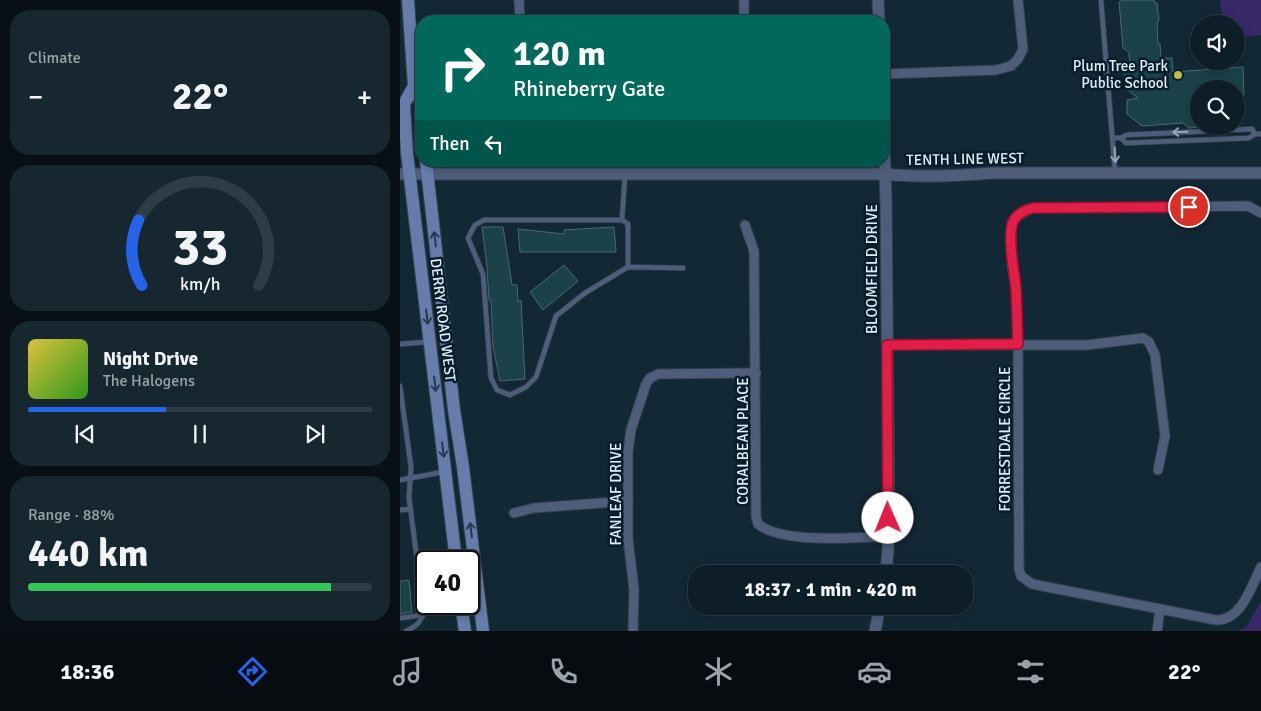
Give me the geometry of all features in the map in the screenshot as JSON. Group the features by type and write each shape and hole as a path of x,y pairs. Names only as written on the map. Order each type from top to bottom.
{"main road":[{"name":"DERRY ROAD WEST","path":"408,0 414,86 404,104 405,174 430,341 455,550"},
{"name":"DERRY ROAD WEST","path":"426,168 454,410 463,467 483,631"},
{"path":"463,615 465,631"}],"street":[{"path":"519,0 520,15"},
{"path":"744,0 744,15"},
{"path":"878,0 879,15"},
{"path":"890,74 996,70 1011,66 1018,59 1023,49 1018,0"},
{"name":"BLOOMFIELD DRIVE","path":"885,167 889,536 887,565"},
{"name":"TENTH LINE WEST","path":"405,174 426,168 625,175 885,174 949,176 993,173 1261,173"},
{"name":"FORRESTDALE CIRCLE","path":"1261,213 1248,206 1033,208 1025,210 1018,215 1012,222 1011,232 1012,266 1016,287 1018,344 1019,569 1021,576 1032,584 1224,620 1237,612 1261,567"},
{"name":"CORALBEAN PLACE","path":"745,225 754,251 756,517 758,524 770,532 796,536 889,536"},
{"path":"887,345 1087,345 1143,338 1149,342 1155,355 1165,436 1158,470"},
{"name":"FANLEAF DRIVE","path":"633,631 634,589 628,539 628,451 631,430 646,384 650,378 658,374 756,373"},
{"path":"514,513 534,508 628,501"},
{"path":"1157,631 1160,609"},
{"path":"875,631 878,615"}],"lane":[{"path":"1101,0 1106,78 1114,138 1115,173"},
{"path":"1114,138 1121,138 1126,135 1252,129 1258,134 1249,138 1126,143 1121,138"},
{"path":"622,220 625,175"},
{"path":"628,267 628,224 622,220 484,220 475,225 468,238 483,274 491,378 497,390 510,395 526,386 536,377 556,316 585,293 628,267 683,268"},
{"path":"400,344 430,341"},
{"path":"400,386 412,468 409,498 416,550"},
{"path":"400,480 445,472"},
{"path":"400,510 411,509"},
{"path":"400,618 423,615 422,620 416,626 406,631"}],"shaded area":[{"path":"1220,0 1261,0 1261,35 1245,37 1245,15 1222,15"},
{"path":"1261,601 1261,631 1238,631 1247,626"}],"building":[{"path":"1122,0 1154,0 1157,3 1159,21 1157,22 1158,44 1160,44 1161,58 1172,58 1173,72 1243,70 1243,80 1190,80 1190,128 1183,123 1142,126 1127,114 1127,100 1138,98 1125,88 1125,73 1130,68 1129,53 1123,48 1119,2"},
{"path":"482,227 503,227 512,285 517,285 518,302 521,300 525,379 500,381 493,346 491,300 489,300"},
{"path":"614,227 616,252 520,252 518,229 564,234 564,230"},
{"path":"564,265 578,281 543,310 530,292"},
{"path":"409,580 412,612 400,614 400,581"}],"place":[{"name":"Plum Tree Park Public School","path":"1178,75"}],"route":[{"path":"888,518 887,345 1018,344 1016,287 1012,266 1011,232 1012,222 1025,210 1033,208 1189,207"}]}
